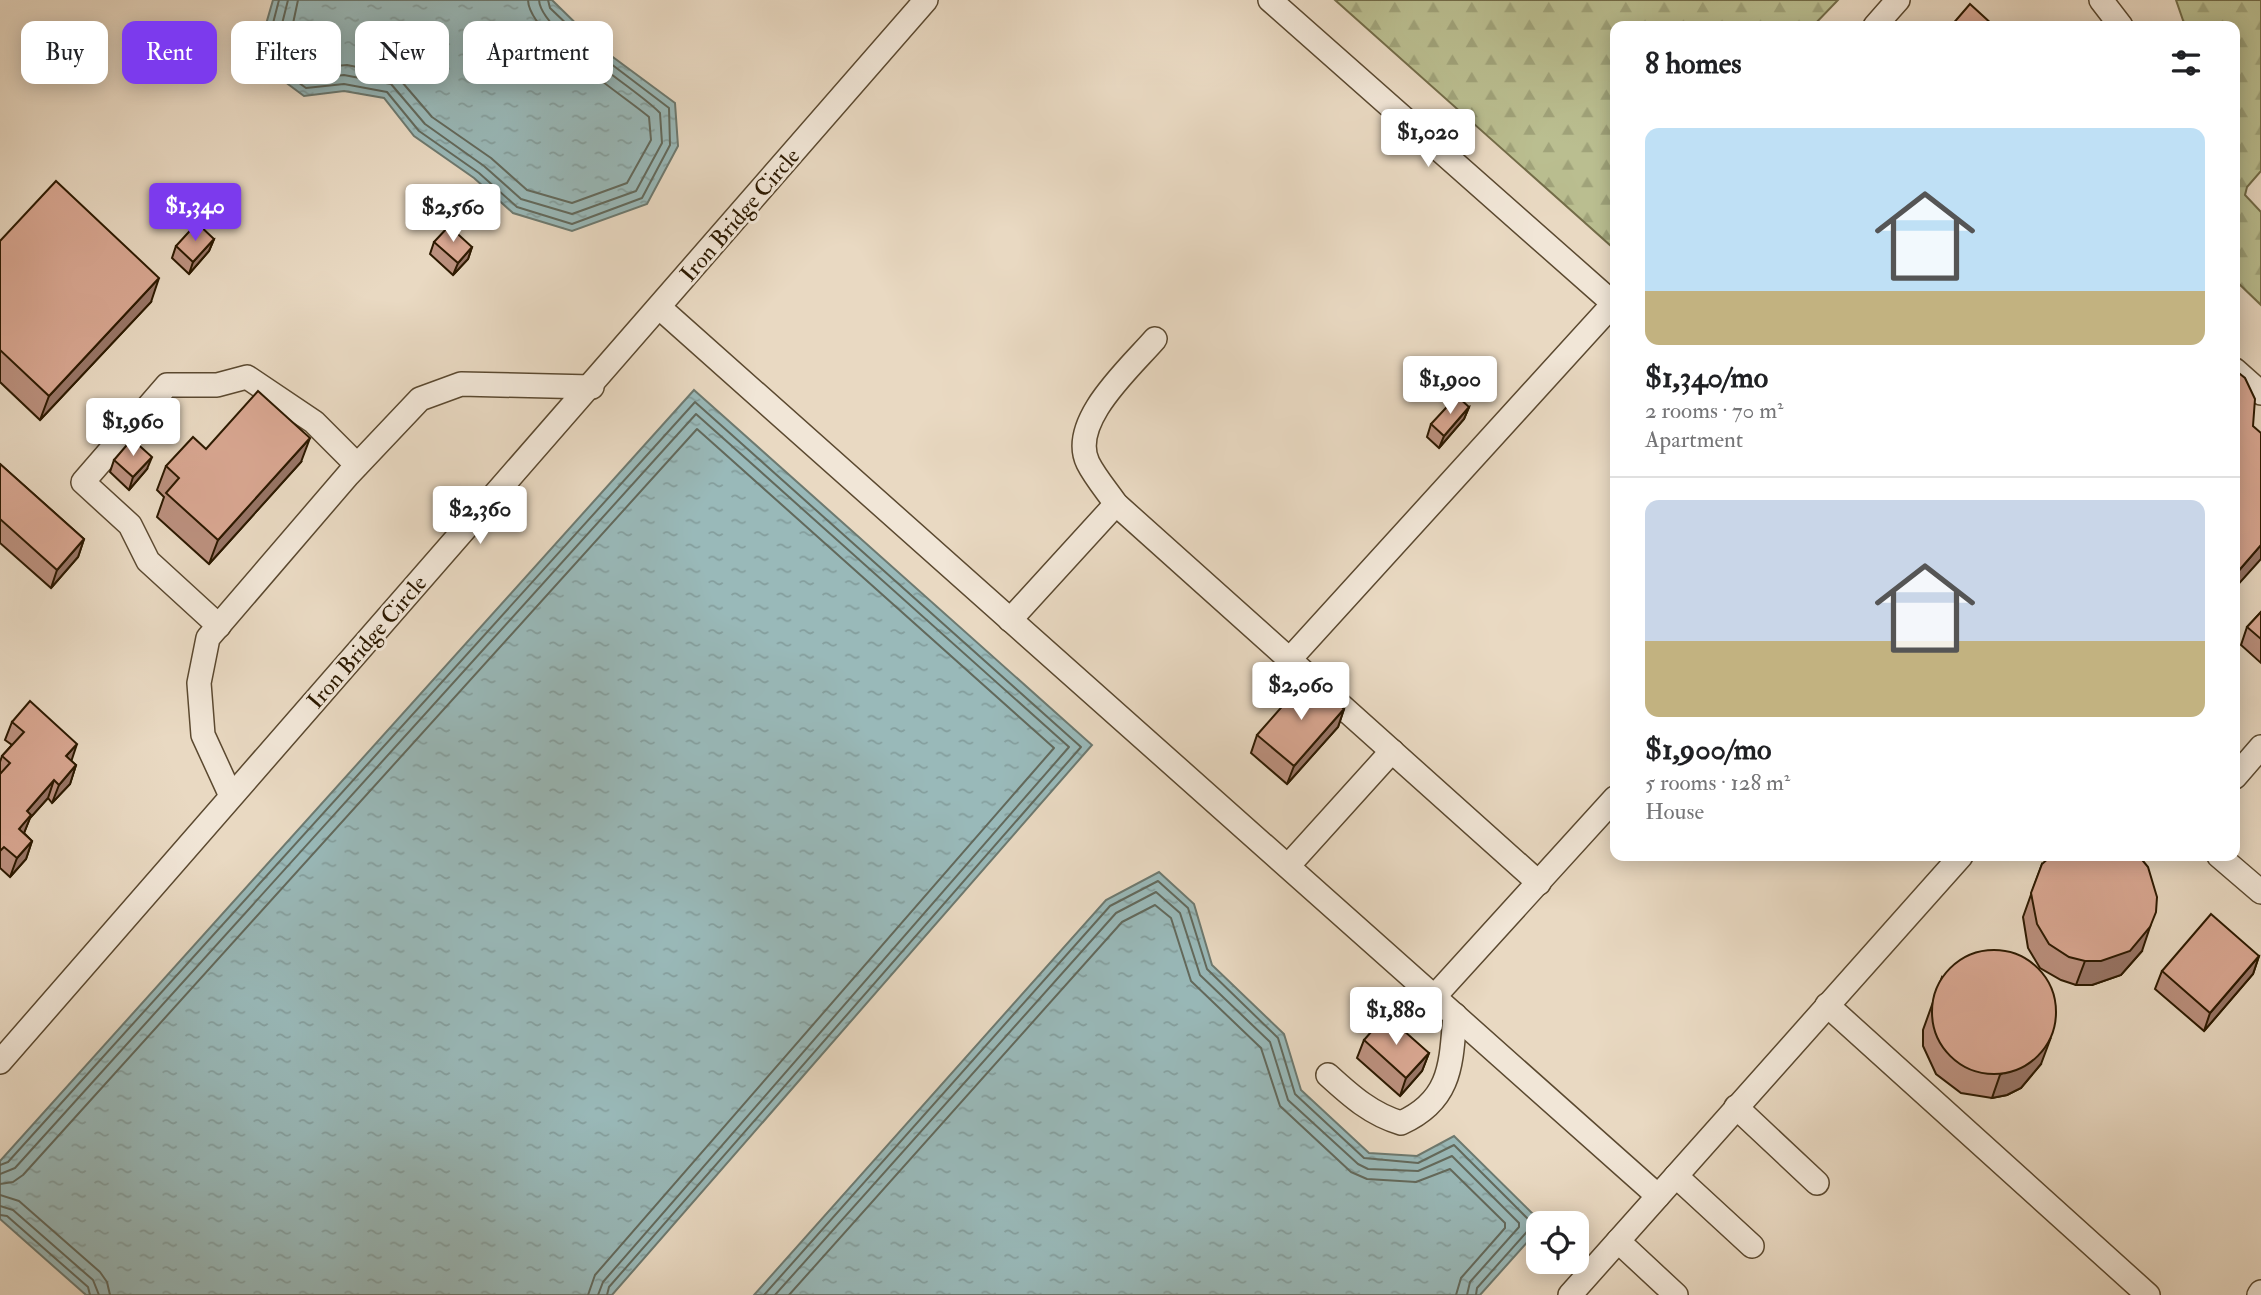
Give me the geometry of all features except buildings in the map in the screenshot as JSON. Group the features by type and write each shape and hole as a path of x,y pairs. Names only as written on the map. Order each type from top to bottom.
{"street":[{"name":"Iron Bridge Circle","path":"0,1062 592,387 926,0"},
{"path":"1270,0 1610,300"},
{"path":"1879,21 1898,0"},
{"path":"2101,0 2117,21"},
{"path":"660,308 1658,1196"},
{"path":"1289,660 1610,308"},
{"path":"1155,339 1097,406 1084,440 1087,461 1116,504 1539,883"},
{"path":"2240,374 2261,393"},
{"path":"219,626 148,561 130,525 83,482 167,385 217,386 247,377 314,422 357,465"},
{"path":"231,796 203,735 199,683 208,638 357,465 420,399 461,384 592,387"},
{"path":"1010,620 1116,504"},
{"path":"2240,772 2261,747"},
{"path":"1288,866 1392,751"},
{"path":"1434,997 1610,804"},
{"path":"1570,1295 1957,861"},
{"path":"2226,861 2261,892"},
{"path":"1827,1005 2148,1295"},
{"path":"1328,1075 1364,1107 1384,1118 1401,1123 1417,1116 1448,1080 1455,1015"},
{"path":"1736,1107 1817,1183"},
{"path":"1676,1176 1752,1246"},
{"path":"1618,1241 1676,1295"}],"green space":[{"path":"1335,0 1838,0 1818,21 1610,21 1610,245"},
{"path":"2176,0 2261,0 2261,171 2247,187 2245,195 2261,212 2261,305 2240,285 2240,21 2183,21"}],"water":[{"path":"273,0 552,0 573,21 463,21 463,84 613,84 613,57 675,103 678,146 647,204 572,231 513,213 474,178 414,136 384,98 344,91 304,96 288,84 341,84 341,21 267,21"},
{"path":"694,390 1092,745 612,1295 86,1295 0,1219 0,1161"},
{"path":"1159,872 1194,904 1212,965 1284,1034 1301,1090 1369,1153 1417,1156 1454,1136 1530,1211 1526,1211 1526,1243 1480,1295 754,1295 1106,900"}]}
